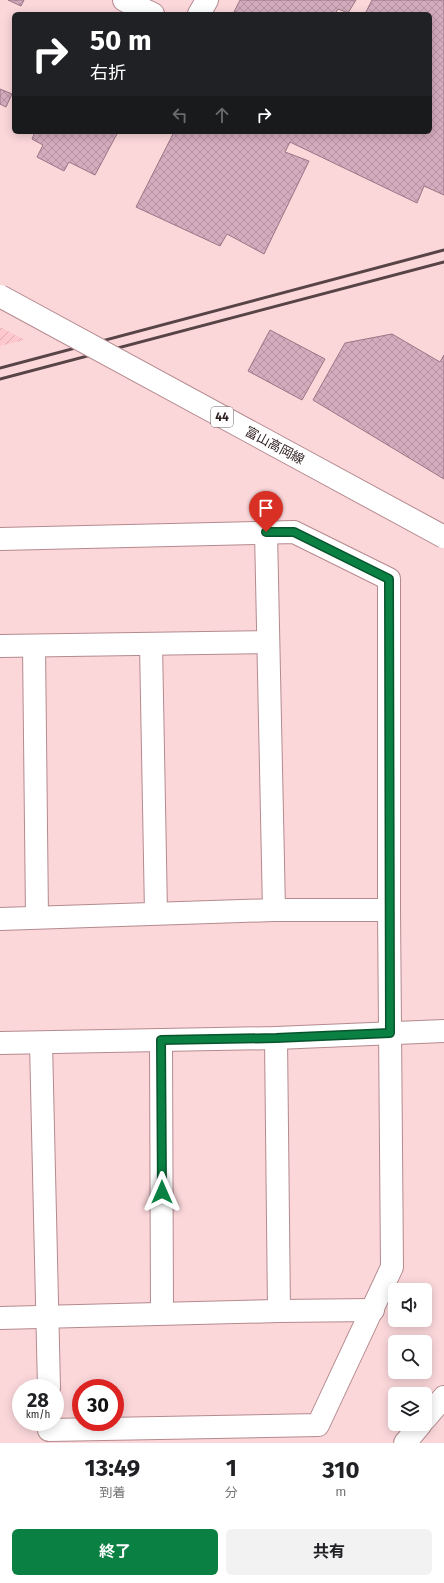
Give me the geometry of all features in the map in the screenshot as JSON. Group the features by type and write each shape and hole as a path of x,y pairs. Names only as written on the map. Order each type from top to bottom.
{"street":[{"path":"124,0 149,12"},
{"path":"200,12 207,0"},
{"name":"富山高岡線","path":"0,296 444,537"},
{"path":"266,532 274,910"},
{"path":"0,539 294,532 389,579 389,910 392,1267 318,1425 49,1432"},
{"path":"0,646 268,642"},
{"path":"151,644 156,913"},
{"path":"34,646 38,917"},
{"path":"0,919 274,910 389,910"},
{"path":"0,1043 276,1038 444,1031"},
{"path":"276,1038 279,1311"},
{"path":"161,1040 162,1313"},
{"path":"41,1043 49,1379"},
{"path":"0,1318 162,1313 373,1310"},
{"path":"432,1411 444,1396"},
{"path":"405,1443 415,1431"}],"shaded area":[{"path":"0,327 25,340 0,346"}],"building":[{"path":"8,0 24,0 21,6"},
{"path":"240,0 356,0 349,12 338,9 336,12 234,12"},
{"path":"372,0 444,0 444,195 424,186 417,203 290,142 285,152 309,161 264,254 227,234 220,246 136,207 173,134 432,134 432,12 366,12"},
{"path":"0,89 12,94 6,107 0,104"},
{"path":"34,134 117,134 95,175 69,162 64,171 37,157 43,145 32,139"},
{"path":"270,330 325,359 302,400 248,371"},
{"path":"392,334 440,362 444,355 444,479 313,400 345,343"}],"railway":[{"path":"0,368 444,250"},
{"path":"0,379 444,262"}],"route":[{"path":"162,1192 161,1040 276,1038 390,1033 389,579 294,532 266,532"}]}
